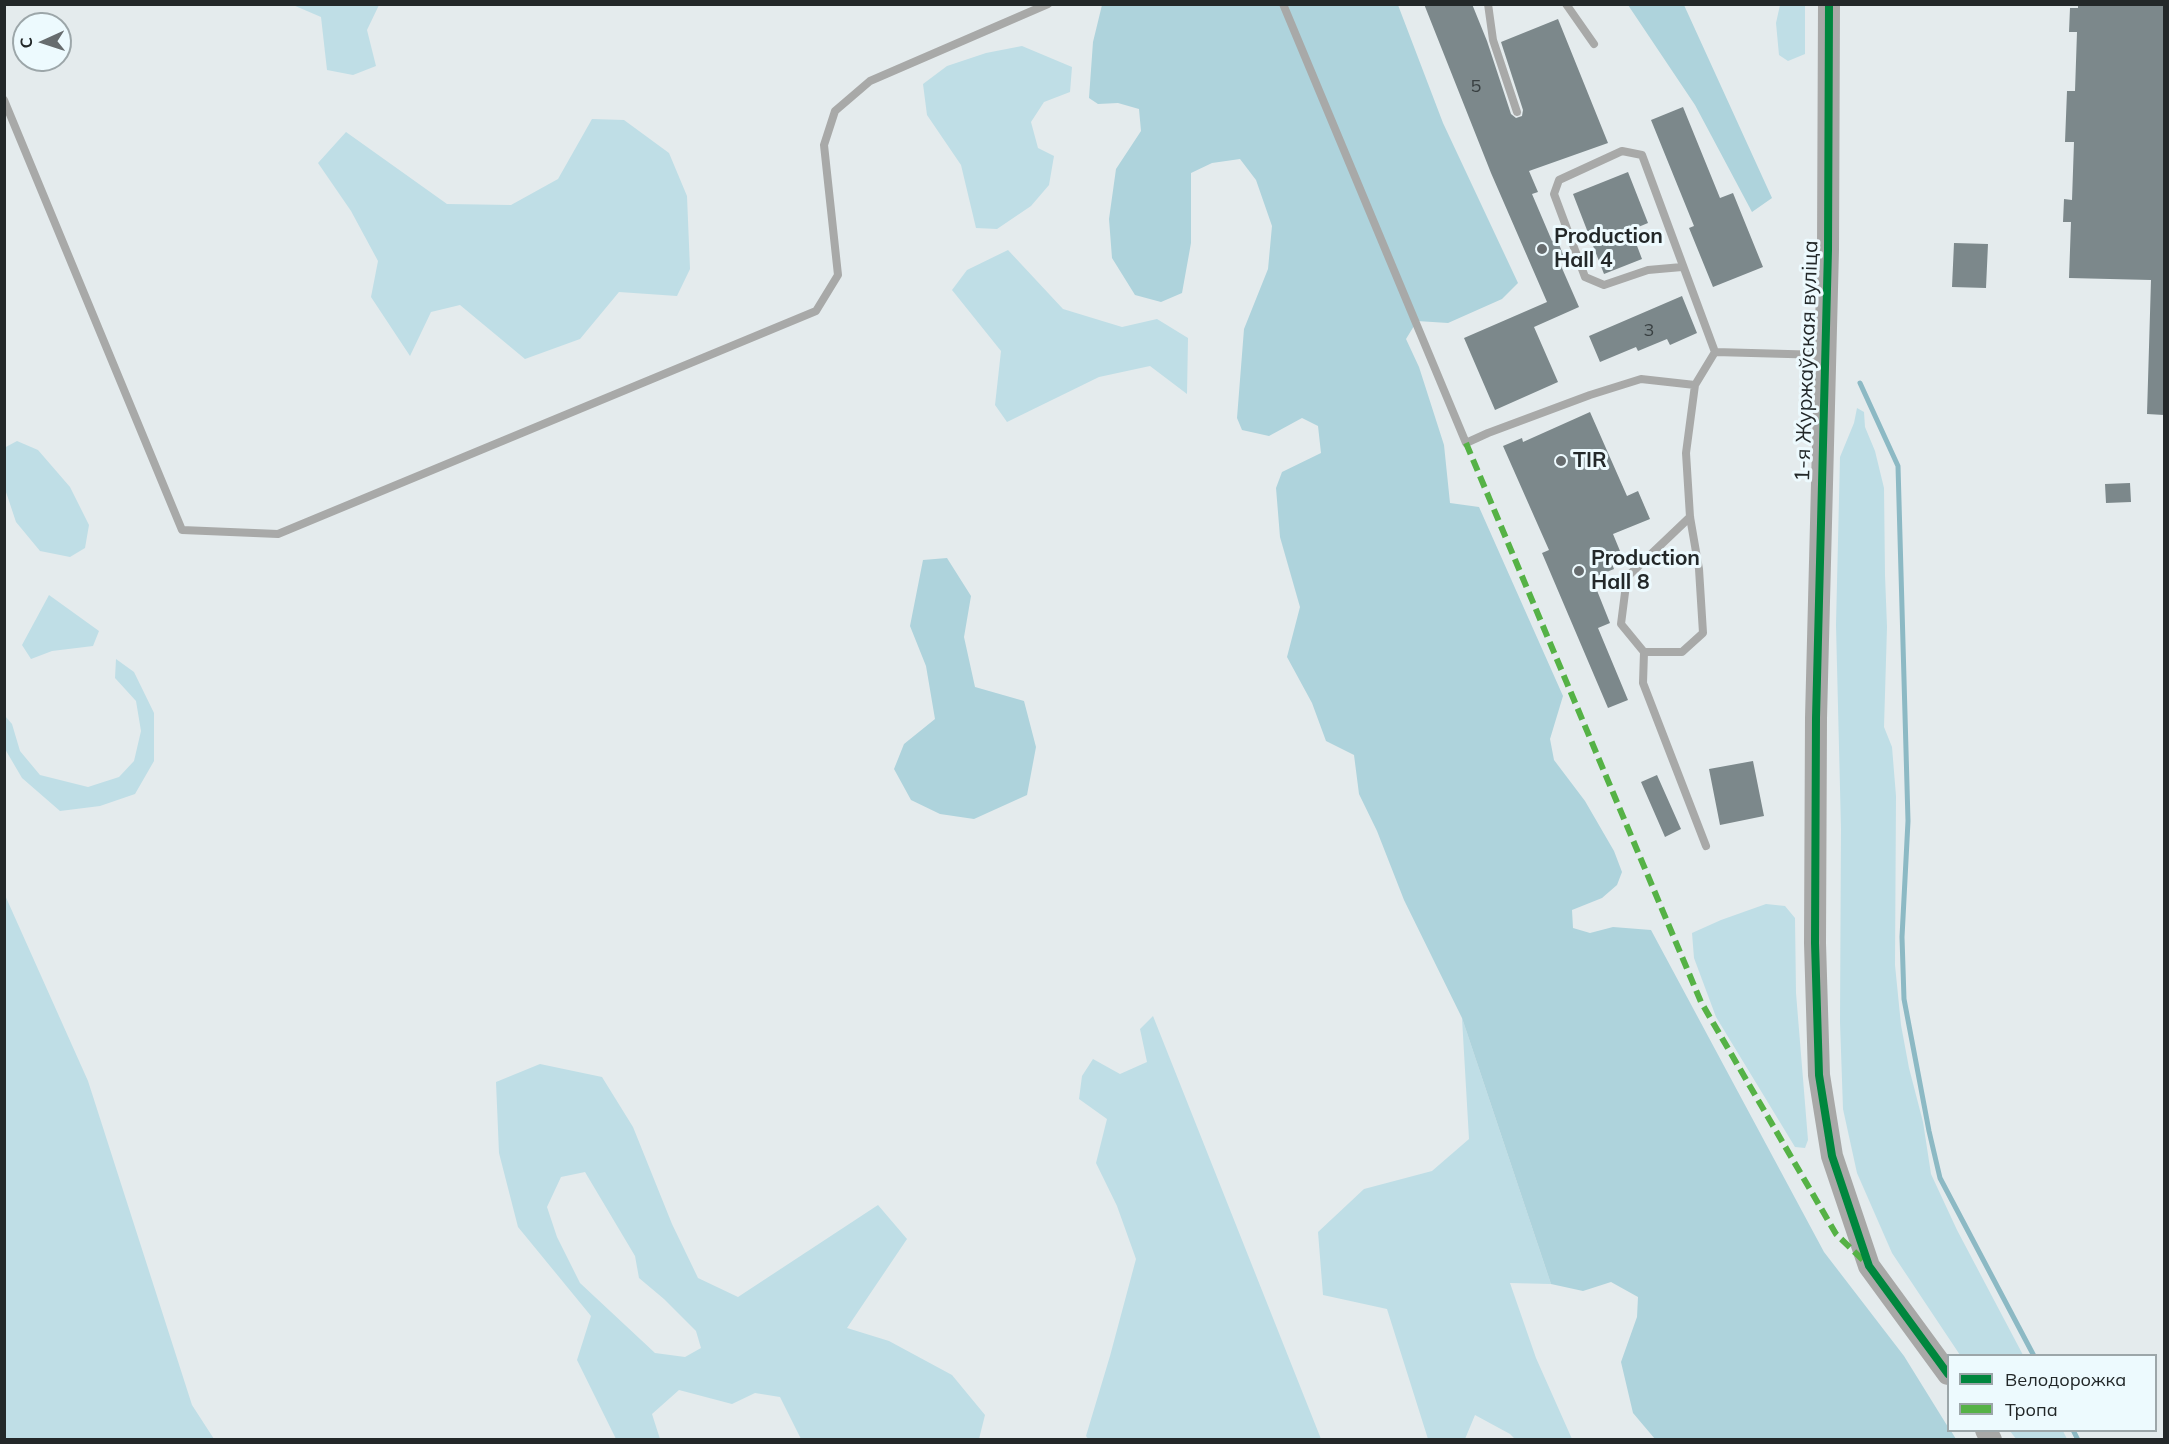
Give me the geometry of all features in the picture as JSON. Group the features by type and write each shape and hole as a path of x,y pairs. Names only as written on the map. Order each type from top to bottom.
{"street":[{"name":"1-я Журжаўская вуліца","path":"1829,4 1828,250 1816,718 1815,943 1819,1075 1832,1156 1869,1266 1947,1373"}],"lane":[{"path":"4,100 182,530 278,534 816,311 838,275 824,144 835,111 870,81 1048,4"},
{"path":"1283,4 1466,444 1488,433 1570,402 1641,379 1695,385"},
{"path":"1488,4 1492,40 1517,112"},
{"path":"1566,4 1594,44"},
{"path":"1682,267 1648,270 1604,285 1586,277 1554,194 1558,180 1622,151 1642,155 1715,352"},
{"path":"1644,652 1682,652 1703,633 1699,569 1690,517 1686,453 1695,385 1715,352"},
{"path":"1715,352 1824,355"},
{"path":"1690,517 1627,578 1621,624 1644,652 1643,683 1706,846"}],"shaded area":[{"path":"293,5 379,5 367,30 376,66 353,75 327,70 321,17"},
{"path":"1102,5 1398,5 1443,123 1518,283 1502,299 1448,323 1417,321 1406,339 1419,367 1444,445 1450,503 1479,507 1563,696 1550,739 1554,760 1585,801 1614,851 1622,872 1617,885 1602,898 1572,910 1573,928 1590,933 1613,927 1651,930 1824,1252 1904,1356 1947,1425 1947,1432 1952,1432 1956,1439 1655,1439 1633,1413 1621,1362 1637,1317 1638,1297 1611,1282 1583,1291 1551,1284 1462,1018 1404,900 1377,831 1359,794 1354,755 1326,741 1312,703 1287,657 1300,607 1280,537 1276,488 1282,472 1321,453 1318,426 1302,418 1269,436 1242,430 1237,418 1244,329 1268,269 1272,226 1256,180 1240,159 1212,163 1191,173 1191,243 1182,293 1161,302 1135,295 1112,258 1109,219 1116,169 1141,131 1139,109 1118,103 1098,104 1089,98 1093,42"},
{"path":"1628,5 1684,5 1772,198 1752,212 1695,105"},
{"path":"1780,5 1805,5 1805,54 1788,61 1779,55 1776,23"},
{"path":"1022,46 1072,67 1070,92 1044,102 1031,122 1038,148 1054,156 1049,185 1031,206 997,229 976,228 961,165 927,115 923,84 947,66 986,53"},
{"path":"592,119 624,120 669,153 687,196 690,269 677,296 619,292 580,339 525,359 460,305 431,312 410,356 371,297 378,261 351,211 318,163 346,132 447,204 511,205 558,179"},
{"path":"1008,250 1063,309 1122,327 1157,319 1188,338 1187,394 1150,366 1099,377 1007,422 995,405 1001,351 952,290 967,270"},
{"path":"1857,408 1864,412 1865,427 1875,451 1884,488 1887,627 1884,727 1892,747 1896,796 1895,965 1901,1025 1923,1122 1931,1174 1957,1230 2022,1354 1959,1354 1892,1253 1857,1173 1843,1109 1840,1022 1841,829 1836,625 1840,457 1854,423"},
{"path":"17,441 38,450 70,487 89,525 85,548 70,557 40,551 16,522 5,489 4,448"},
{"path":"947,558 971,596 964,637 975,687 1024,701 1036,747 1027,795 974,819 940,814 911,800 894,769 904,744 935,719 926,666 910,626 923,560"},
{"path":"49,595 99,631 93,646 52,651 31,659 22,645"},
{"path":"116,659 134,672 154,713 154,761 135,794 100,806 60,811 22,778 5,749 5,716 12,724 20,751 40,775 88,787 119,777 134,761 141,731 136,701 115,678"},
{"path":"4,893 88,1081 192,1405 214,1439 5,1439"},
{"path":"1766,904 1785,906 1795,918 1796,993 1808,1140 1805,1148 1795,1147 1716,1017 1694,958 1692,933"},
{"path":"1153,1016 1321,1439 1089,1440 1086,1436 1136,1259 1117,1206 1096,1163 1107,1119 1079,1099 1082,1076 1093,1059 1120,1074 1147,1062 1140,1029"},
{"path":"1462,1018 1551,1284 1510,1283 1536,1358 1572,1439 1515,1439 1475,1415 1465,1439 1428,1439 1387,1309 1323,1295 1318,1232 1364,1189 1432,1171 1469,1139"},
{"path":"540,1064 602,1077 633,1127 672,1224 698,1278 738,1297 878,1205 907,1239 847,1328 889,1341 952,1375 985,1415 979,1439 801,1439 780,1397 755,1393 732,1404 679,1390 652,1414 660,1439 616,1439 577,1360 591,1316 518,1227 499,1153 496,1082","holes":["585,1172 635,1256 639,1278 696,1331 701,1348 685,1357 655,1353 580,1283 557,1237 547,1207 561,1177"]},
{"path":"2011,1432 2064,1432 2067,1439 2016,1439"}],"building":[{"path":"1424,4 1472,4 1511,114 1516,118 1522,116 1523,110 1501,42 1558,19 1608,143 1529,171 1538,192 1532,194 1552,241 1557,239 1564,257 1558,259 1579,307 1534,327 1558,382 1495,410 1464,338 1547,302 1491,173"},
{"path":"2078,4 2164,4 2164,415 2147,414 2151,280 2069,278 2071,222 2063,222 2064,199 2072,200 2074,142 2065,142 2067,91 2075,91 2077,32 2069,32 2070,8 2078,8"},
{"path":"1683,107 1720,198 1733,193 1763,267 1713,287 1689,228 1694,226 1651,120"},
{"path":"1628,172 1648,223 1631,230 1642,259 1604,274 1573,194"},
{"path":"1954,243 1988,244 1986,288 1952,287"},
{"path":"1682,296 1697,333 1670,345 1667,339 1638,351 1636,347 1600,362 1589,336"},
{"path":"1590,412 1627,496 1638,491 1650,519 1613,534 1620,551 1609,556 1614,569 1592,578 1610,623 1598,628 1628,700 1608,708 1542,553 1549,550 1503,446 1522,438 1523,442"},
{"path":"2130,483 2131,502 2106,503 2105,484"},
{"path":"1753,761 1764,816 1720,825 1709,769"},
{"path":"1657,775 1681,829 1665,837 1641,782"}],"waterway":[{"path":"1860,383 1898,466 1908,821 1902,937 1904,999 1940,1178 2033,1354"},
{"path":"2074,1432 2078,1440"}],"marked path":[{"path":"1466,443 1701,1002 1836,1234 1865,1262"}],"cycle path":[{"path":"1829,4 1828,250 1816,718 1815,943 1819,1075 1832,1156 1869,1266 1947,1373"}],"place":[{"name":"Production Hall 4","path":"1542,249"},
{"name":"TIR","path":"1561,461"},
{"name":"Production Hall 8","path":"1579,571"}]}
